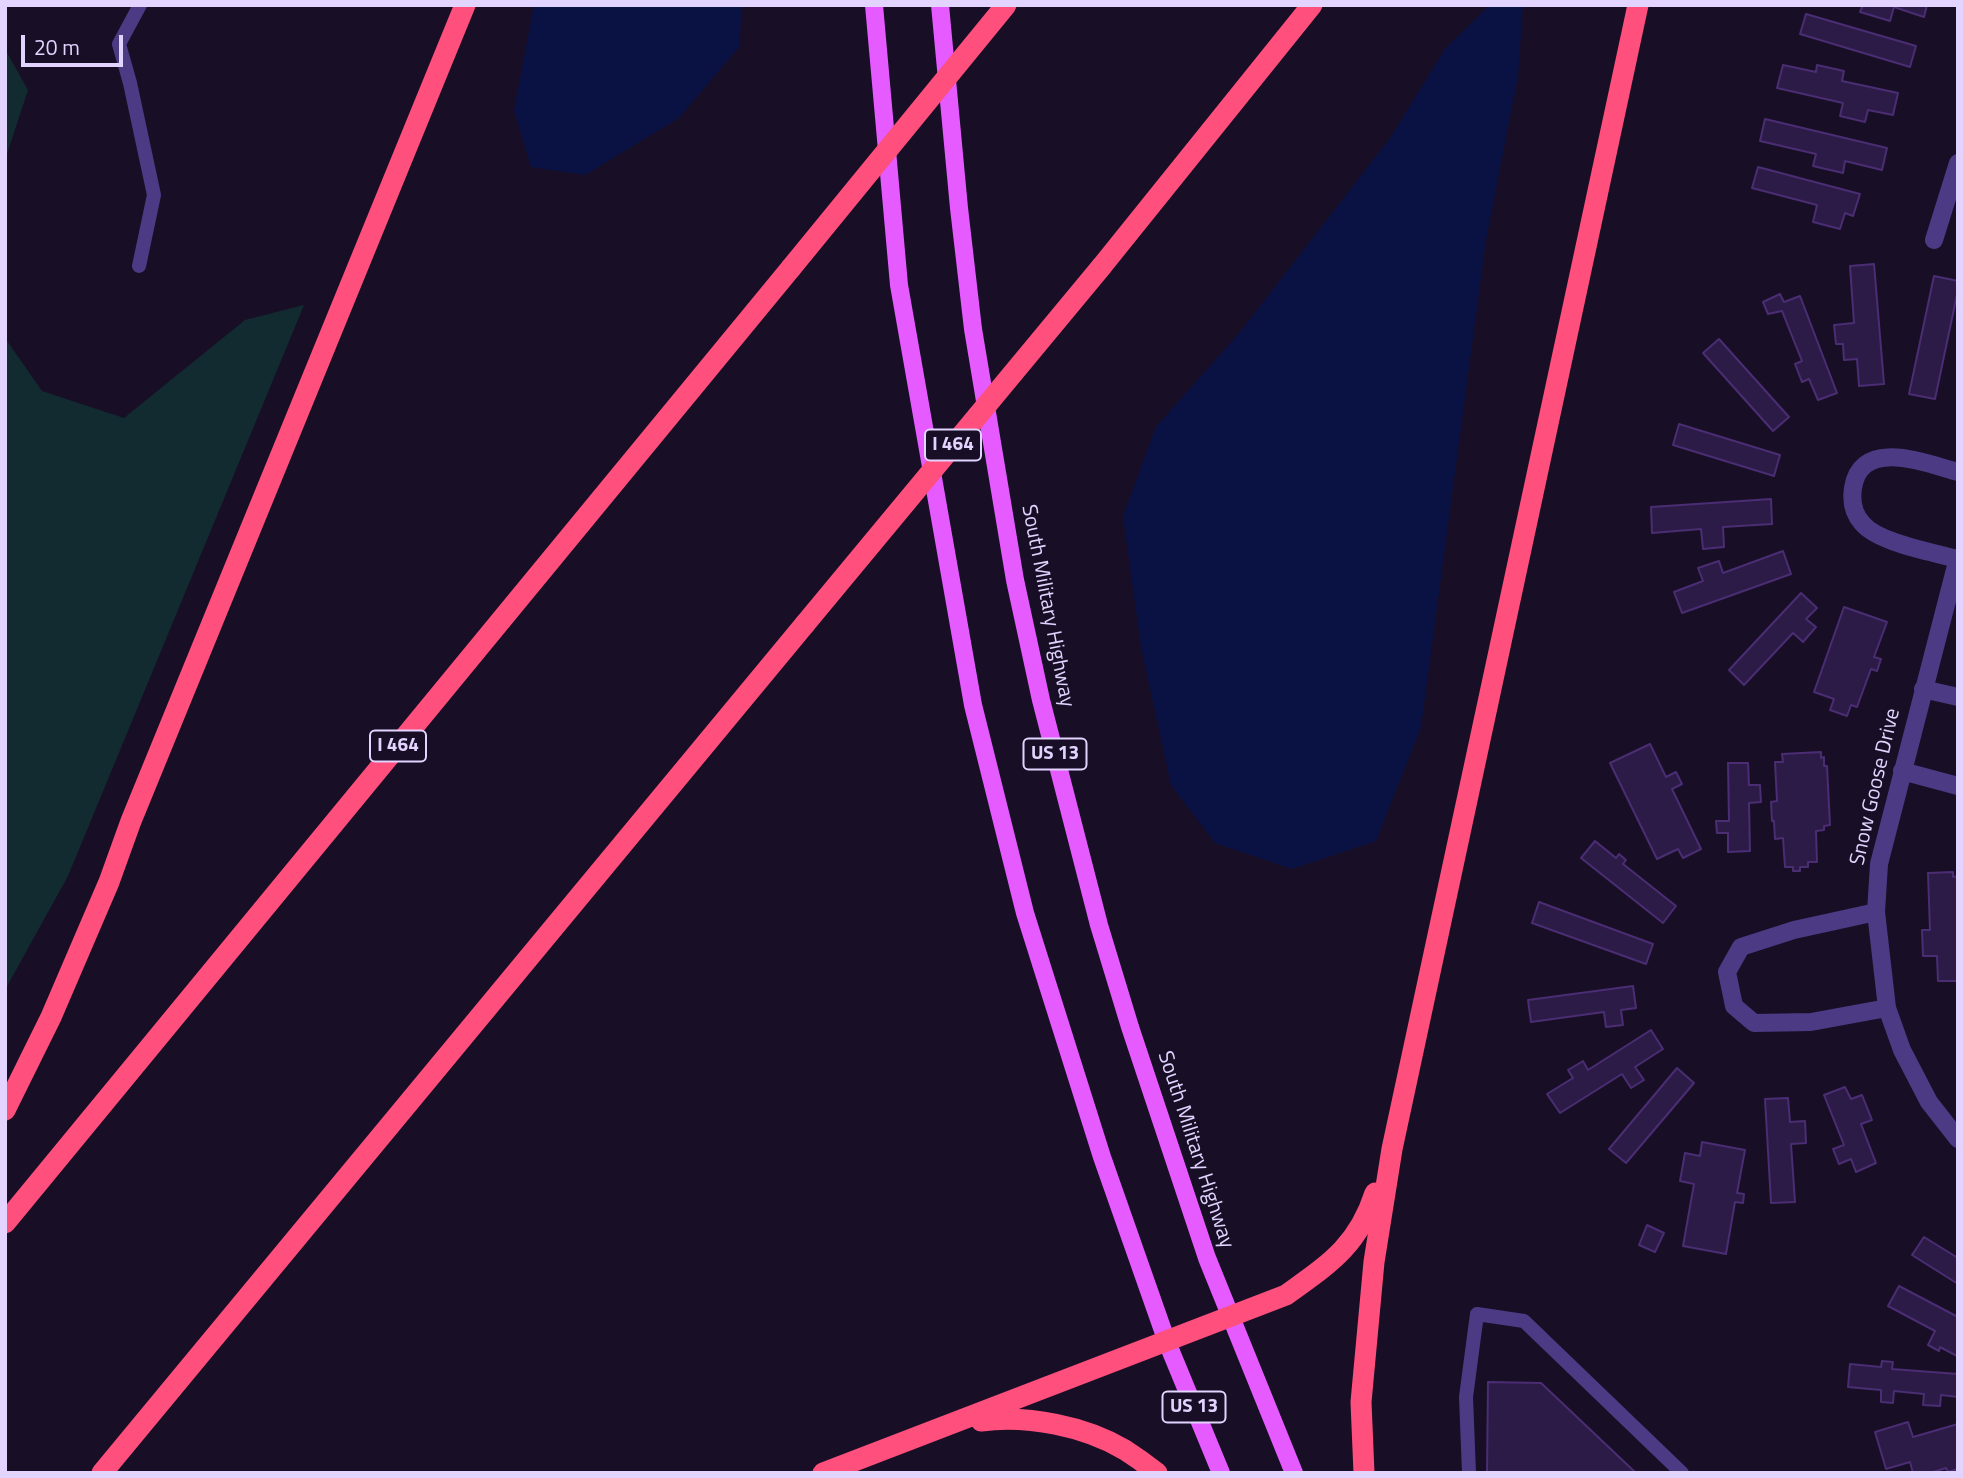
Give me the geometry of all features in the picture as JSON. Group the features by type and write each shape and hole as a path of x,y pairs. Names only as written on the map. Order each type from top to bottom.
{"highway":[{"path":"5,1110 51,1017 108,882 465,5"},
{"name":"I 464","path":"5,1223 1006,5"},
{"name":"I 464","path":"102,1473 1102,266 1312,5"},
{"path":"1364,1473 1361,1402 1374,1262 1392,1149 1638,5"},
{"path":"823,1473 1286,1296 1329,1264 1358,1233 1369,1214 1392,1149"},
{"path":"951,1424 1002,1418 1052,1423 1100,1438 1125,1450 1157,1473"}],"main road":[{"name":"US 13","path":"874,5 899,285 973,705 1026,913 1102,1157 1167,1342 1221,1473"},
{"name":"South Military Highway","path":"940,5 973,329 1015,580 1038,687 1099,925 1126,1014 1207,1258 1294,1473"}],"street":[{"path":"1934,240 1958,163"},
{"path":"1958,472 1896,456 1870,460 1855,476 1851,502 1862,524 1883,538 1958,558"},
{"name":"Snow Goose Drive","path":"1958,558 1879,864 1876,912 1887,1008 1902,1050 1929,1102 1958,1139"},
{"path":"1923,689 1958,697"},
{"path":"1902,771 1958,786"},
{"path":"1876,912 1794,930 1741,947 1727,972 1734,1006 1754,1023 1811,1022 1887,1008"}],"lane":[{"path":"139,266 154,195 119,44 140,5"},
{"path":"1469,1473 1466,1397 1477,1314 1524,1321 1682,1473"}],"green space":[{"path":"5,49 28,90 5,160"},
{"path":"304,305 68,876 5,990 5,338 42,391 124,418 245,320"}],"shaded area":[{"path":"534,5 742,5 739,47 679,118 585,175 531,167 514,110"},
{"path":"1490,5 1523,5 1518,76 1486,240 1421,727 1376,841 1292,869 1215,843 1171,785 1141,647 1123,516 1156,427 1240,332 1390,138 1445,49"}],"building":[{"path":"1863,5 1927,5 1924,17 1894,7 1890,21 1860,12"},
{"path":"1806,14 1916,46 1910,67 1800,34"},
{"path":"1783,65 1816,72 1817,65 1844,71 1842,81 1898,93 1893,115 1868,110 1865,122 1840,116 1843,103 1777,88"},
{"path":"1765,119 1887,148 1882,170 1845,161 1843,173 1813,166 1816,154 1760,141"},
{"path":"1758,167 1860,194 1853,216 1845,213 1840,229 1813,222 1817,205 1752,188"},
{"path":"1874,264 1884,384 1859,386 1857,359 1844,360 1843,344 1836,344 1834,325 1854,323 1850,266"},
{"path":"1934,276 1958,281 1935,399 1909,394"},
{"path":"1780,294 1784,302 1800,296 1837,393 1818,400 1809,379 1802,382 1795,364 1802,361 1782,311 1768,314 1763,302"},
{"path":"1719,339 1789,417 1773,431 1703,353"},
{"path":"1679,424 1780,455 1774,476 1673,445"},
{"path":"1771,499 1772,524 1723,527 1724,547 1703,549 1701,529 1652,533 1651,507"},
{"path":"1783,551 1791,574 1682,613 1674,592 1703,581 1698,568 1719,561 1723,573"},
{"path":"1801,593 1817,608 1806,619 1816,627 1803,642 1793,633 1744,685 1729,670"},
{"path":"1844,607 1887,622 1874,657 1881,659 1877,671 1871,669 1857,707 1851,705 1847,716 1830,710 1834,699 1814,692"},
{"path":"1650,744 1666,777 1676,772 1682,784 1672,789 1701,849 1683,858 1678,849 1657,859 1610,763"},
{"path":"1821,752 1824,766 1827,766 1830,825 1824,826 1824,830 1816,831 1817,862 1808,862 1808,867 1793,871 1793,867 1785,867 1783,838 1775,839 1772,821 1771,802 1777,801 1775,762 1783,762 1782,754"},
{"path":"1728,763 1748,763 1749,785 1760,785 1761,802 1749,803 1750,851 1728,852 1728,833 1717,833 1716,821 1729,821"},
{"path":"1595,841 1616,858 1619,854 1626,860 1623,864 1676,906 1663,923 1581,858"},
{"path":"1953,872 1953,877 1958,876 1958,981 1938,981 1937,956 1923,956 1922,930 1930,930 1928,873"},
{"path":"1539,902 1653,944 1646,964 1532,923"},
{"path":"1633,986 1636,1008 1621,1010 1623,1025 1606,1027 1604,1012 1531,1022 1528,1000"},
{"path":"1651,1030 1663,1049 1635,1067 1644,1080 1631,1088 1622,1074 1560,1113 1547,1094 1573,1078 1568,1070 1583,1061 1588,1070"},
{"path":"1677,1068 1694,1083 1626,1163 1609,1149"},
{"path":"1845,1087 1851,1099 1862,1095 1872,1120 1861,1124 1876,1163 1856,1172 1851,1159 1839,1164 1833,1149 1844,1145 1824,1095"},
{"path":"1788,1098 1790,1122 1805,1121 1806,1143 1791,1144 1795,1202 1771,1203 1765,1099"},
{"path":"1702,1142 1745,1150 1737,1193 1744,1194 1743,1203 1735,1202 1726,1254 1683,1246 1694,1184 1680,1181 1685,1153 1700,1156"},
{"path":"1647,1225 1664,1233 1655,1252 1639,1245"},
{"path":"1924,1237 1958,1258 1958,1284 1912,1255"},
{"path":"1899,1286 1958,1317 1957,1356 1940,1347 1939,1351 1928,1345 1935,1331 1888,1306"},
{"path":"1882,1361 1893,1362 1892,1369 1958,1374 1958,1397 1941,1395 1940,1406 1923,1405 1924,1394 1894,1391 1893,1403 1881,1402 1881,1390 1848,1387 1850,1364 1881,1367"},
{"path":"1488,1382 1541,1383 1636,1473 1487,1473"},
{"path":"1908,1422 1913,1437 1958,1424 1958,1469 1948,1472 1946,1468 1930,1473 1913,1473 1910,1462 1886,1469 1875,1432"}]}
